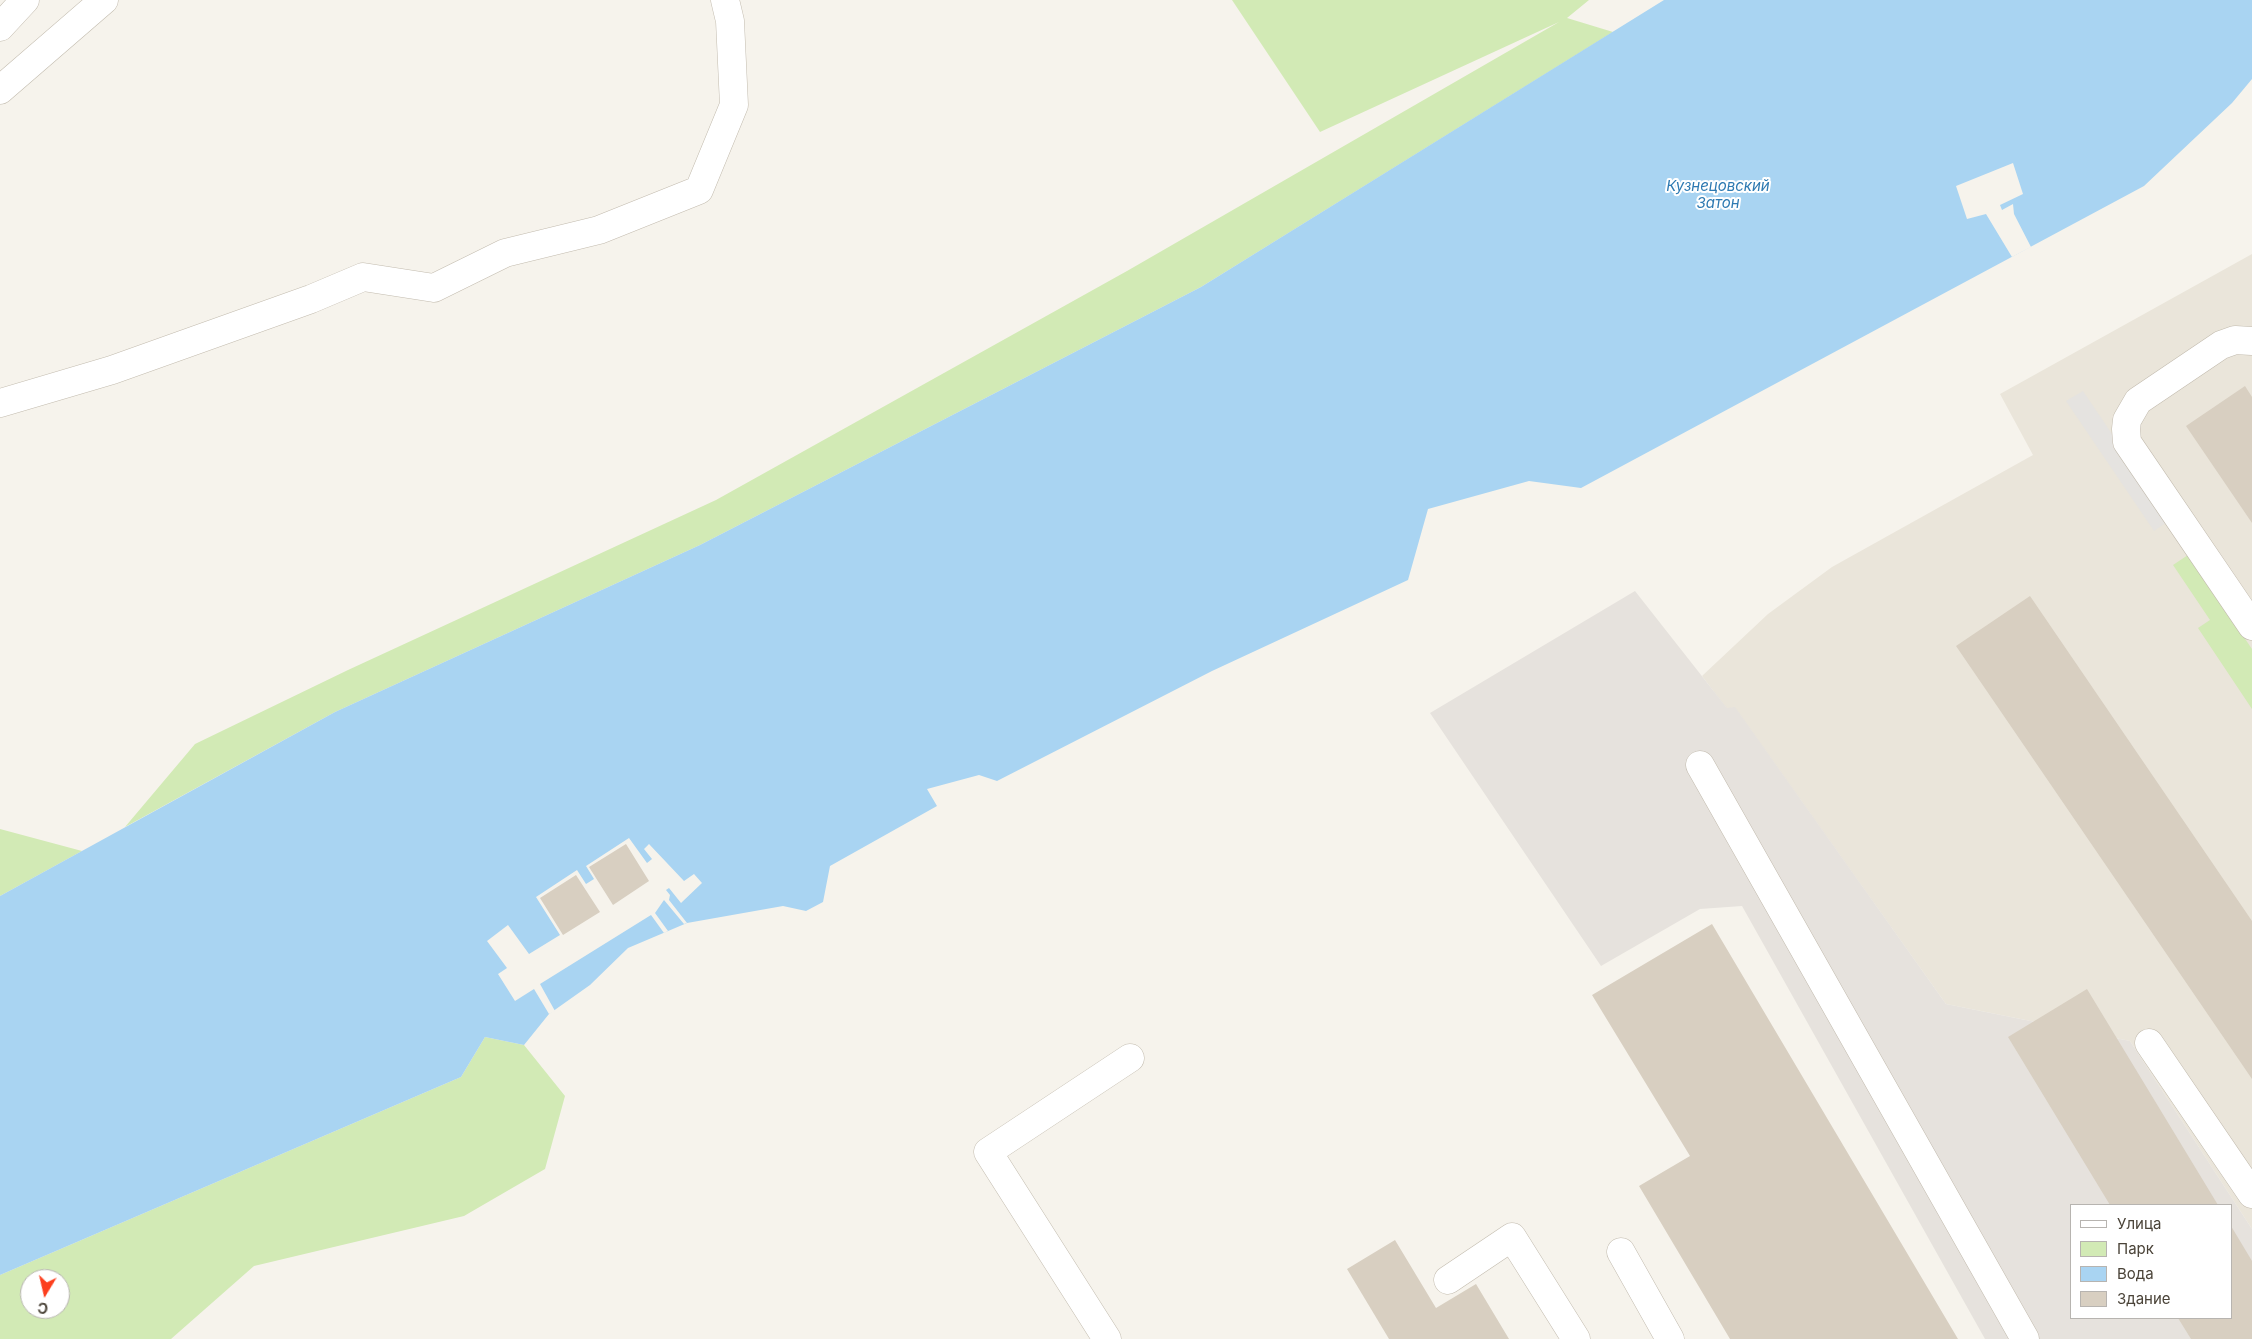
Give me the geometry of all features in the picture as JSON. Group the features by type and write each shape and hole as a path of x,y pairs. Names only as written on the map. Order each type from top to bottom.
{"street":[{"path":"0,27 25,0"},
{"path":"0,90 104,0"},
{"path":"0,404 112,370 311,299 363,277 434,288 505,253 599,230 699,190 734,105 730,21 725,0"},
{"path":"2252,341 2235,340 2221,345 2138,401 2127,420 2126,430 2127,442 2252,626"},
{"path":"1700,765 2025,1339"},
{"path":"2149,1043 2252,1194"},
{"path":"1108,1339 988,1152 1130,1058"},
{"path":"1448,1280 1512,1238 1576,1339"},
{"path":"1621,1252 1670,1339"}],"shaded area":[{"path":"2252,254 2252,1229 2130,1041 1946,1004 1735,708 1727,709 1702,676 1768,614 1832,567 2033,455 2000,394"},
{"path":"2083,391 2170,520 2154,531 2066,401"},
{"path":"1635,591 1727,708 1735,707 1946,1004 2130,1041 2252,1229 2252,1339 1985,1339 1742,906 1700,909 1601,966 1430,713"}],"green space":[{"path":"1232,0 1589,0 1567,18 1613,32 1201,287 700,545 335,712 125,827 195,744 348,670 716,500 1127,271 1559,22 1320,132"},
{"path":"2188,555 2252,649 2252,709 2198,628 2210,620 2173,565"},
{"path":"0,829 82,851 0,896"},
{"path":"485,1037 524,1045 565,1096 545,1169 464,1216 254,1266 171,1339 0,1339 0,1275 461,1077"}],"water":[{"name":"Кузнецовский Затон","path":"1664,0 2252,0 2252,79 2232,103 2144,186 1581,488 1529,481 1428,509 1408,580 1212,671 997,781 979,775 927,789 937,806 830,866 823,902 806,911 783,906 687,923 628,948 590,985 549,1014 524,1045 485,1037 461,1077 0,1275 0,896 335,712 700,545 1201,287"}],"pier":[{"path":"2013,163 2023,194 2000,205 2002,210 2013,204 2014,214 2031,247 2012,257 1986,214 1967,219 1956,186"},
{"path":"629,838 647,863 652,859 644,849 649,844 684,881 694,874 702,883 681,903 669,888 666,890 670,895 669,900 687,923 684,924 664,900 655,913 668,931 664,933 651,915 540,984 555,1011 549,1014 534,989 515,1001 498,974 507,968 487,941 508,925 529,954 560,935 536,897 577,870 586,884 594,879 586,866"}],"building":[{"path":"2245,386 2252,397 2252,523 2186,426"},
{"path":"2030,596 2252,921 2252,1079 1956,646"},
{"path":"626,844 649,881 613,905 589,867"},
{"path":"576,875 600,912 563,935 540,898"},
{"path":"1712,924 1958,1339 1730,1339 1639,1186 1690,1156 1592,995"},
{"path":"2087,989 2217,1204 2109,1204 2008,1037"},
{"path":"2232,1228 2252,1261 2252,1339 2191,1339 2179,1319 2232,1319"},
{"path":"1395,1240 1436,1308 1476,1284 1509,1339 1389,1339 1347,1269"}]}
